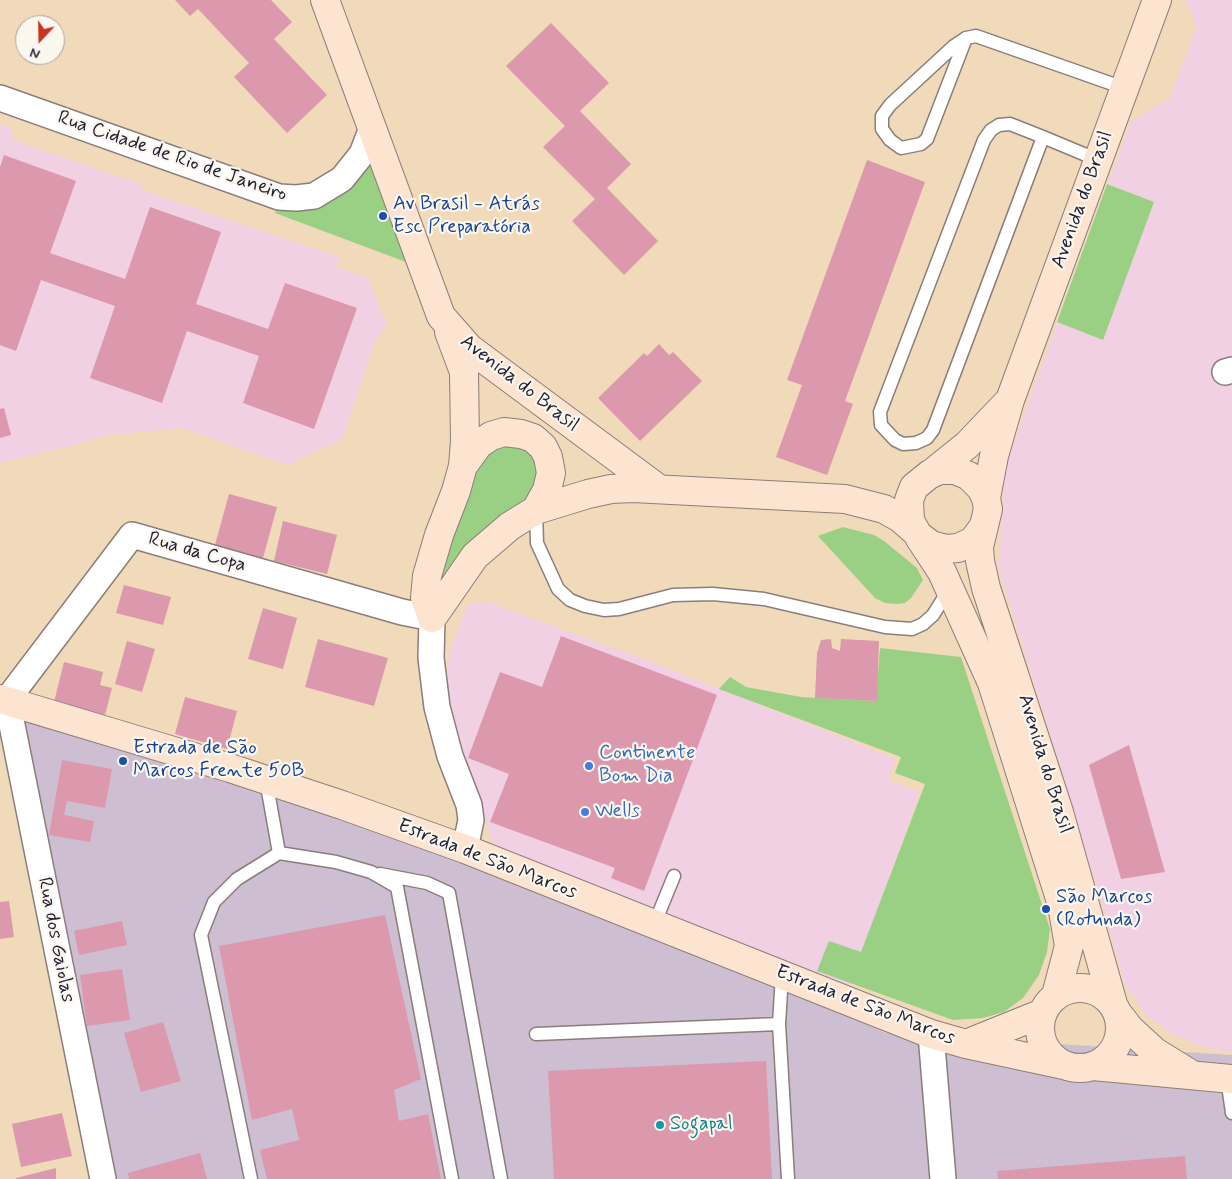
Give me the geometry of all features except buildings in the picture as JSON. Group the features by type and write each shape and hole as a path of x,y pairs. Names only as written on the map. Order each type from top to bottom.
{"street":[{"name":"Avenida do Brasil","path":"325,0 441,316 469,348 659,489 846,499 884,509 900,518 916,533 942,572 992,683 1062,904 1068,946 1049,1004"},
{"name":"Avenida do Brasil","path":"986,498 994,456 1010,400 1157,0"},
{"name":"Rua Cidade de Rio de Janeiro","path":"0,98 279,197 314,196 342,179 362,154 372,128"},
{"path":"441,316 464,372 466,408 462,466 456,491 426,576 425,598 432,618 432,658 437,707 450,756 469,805 471,820 465,849"},
{"path":"930,474 940,470 955,470 969,476 981,488 986,498 988,509 984,526 973,541 958,548 946,549 931,545 916,533 910,521 909,500 914,488 930,474 967,445 1010,400"},
{"path":"462,466 479,444 491,436 504,432 534,438 543,447 548,456 551,473 547,490 536,510"},
{"path":"432,618 475,556 510,526 536,510 611,489 659,489"},
{"name":"Avenida do Brasil","path":"984,526 980,554 986,588 1059,812 1116,1009"},
{"name":"Rua da Copa","path":"4,699 132,534 402,612 432,618"},
{"name":"Estrada de São Marcos","path":"4,699 266,780 465,849 931,1034 966,1044 1064,1065"},
{"name":"Rua dos Gaiolas","path":"4,699 103,1179"},
{"path":"1116,1009 1121,1027 1119,1040 1105,1060 1093,1066 1084,1068 1064,1065 1048,1052 1043,1043 1040,1033 1049,1004 1067,989 1080,987 1098,992 1116,1009 1154,1052 1194,1076"},
{"name":"Estrada de São Marcos","path":"966,1044 1049,1004"},
{"path":"931,1034 942,1179"},
{"path":"1093,1066 1229,1079"}],"lane":[{"path":"966,38 927,139 921,144 901,148 890,140 882,129 882,116 890,105 944,55 966,38 976,36 1124,88"},
{"path":"1043,137 933,430 926,438 916,443 903,444 895,440 881,424 880,412 984,140 991,130 1000,125 1010,124 1043,137 1098,160"},
{"path":"536,510 537,543 558,589 570,600 584,606 604,610 619,609 673,595 713,594 764,599 885,627 912,629 923,624 932,615 950,588"},
{"path":"266,780 278,853"},
{"path":"251,1179 201,935 214,902 237,879 278,853 336,862 371,872 427,883 449,893 501,1179"},
{"path":"371,872 397,887 452,1179"},
{"path":"654,924 674,876"},
{"path":"782,975 779,1024 788,1179"},
{"path":"536,1034 779,1024"},
{"path":"1229,1079 1232,1113"}],"shaded area":[{"path":"1185,0 1232,0 1232,1053 1198,1045 1171,1034 1145,1014 1124,983 1102,903 998,566 1006,464 1131,121 1170,98 1197,26"},
{"path":"0,124 10,127 13,140 143,185 141,190 340,257 336,267 368,278 387,326 376,339 342,439 288,465 182,428 108,435 0,463"},
{"path":"487,602 647,660 896,759 888,780 920,792 849,992 553,872 493,844 467,769 446,683 450,652 467,605"},
{"path":"5,711 448,843 886,1033 1232,1055 1232,1179 113,1179"}],"green space":[{"path":"372,128 422,268 275,213 279,197 314,196"},
{"path":"1107,184 1154,202 1103,340 1057,322"},
{"path":"487,443 532,444 540,485 435,601 444,543"},
{"path":"843,527 874,535 917,568 923,580 911,598 905,603 897,604 885,603 875,598 818,536"},
{"path":"880,648 961,657 1050,929 1047,952 1039,975 1023,998 1004,1012 983,1018 953,1020 817,971 829,941 861,952 925,784 895,773 901,757 719,689 730,677 746,687 801,697 876,701"}],"place":[{"name":"Av Brasil - Atrás Esc Preparatória","path":"383,216"},
{"name":"Estrada de São Marcos Frente 50B","path":"123,761"},
{"name":"Continente Bom Dia","path":"589,766"},
{"name":"Wells","path":"585,812"},
{"name":"São Marcos (Rotunda)","path":"1046,909"},
{"name":"Sogapal","path":"660,1125"}]}
